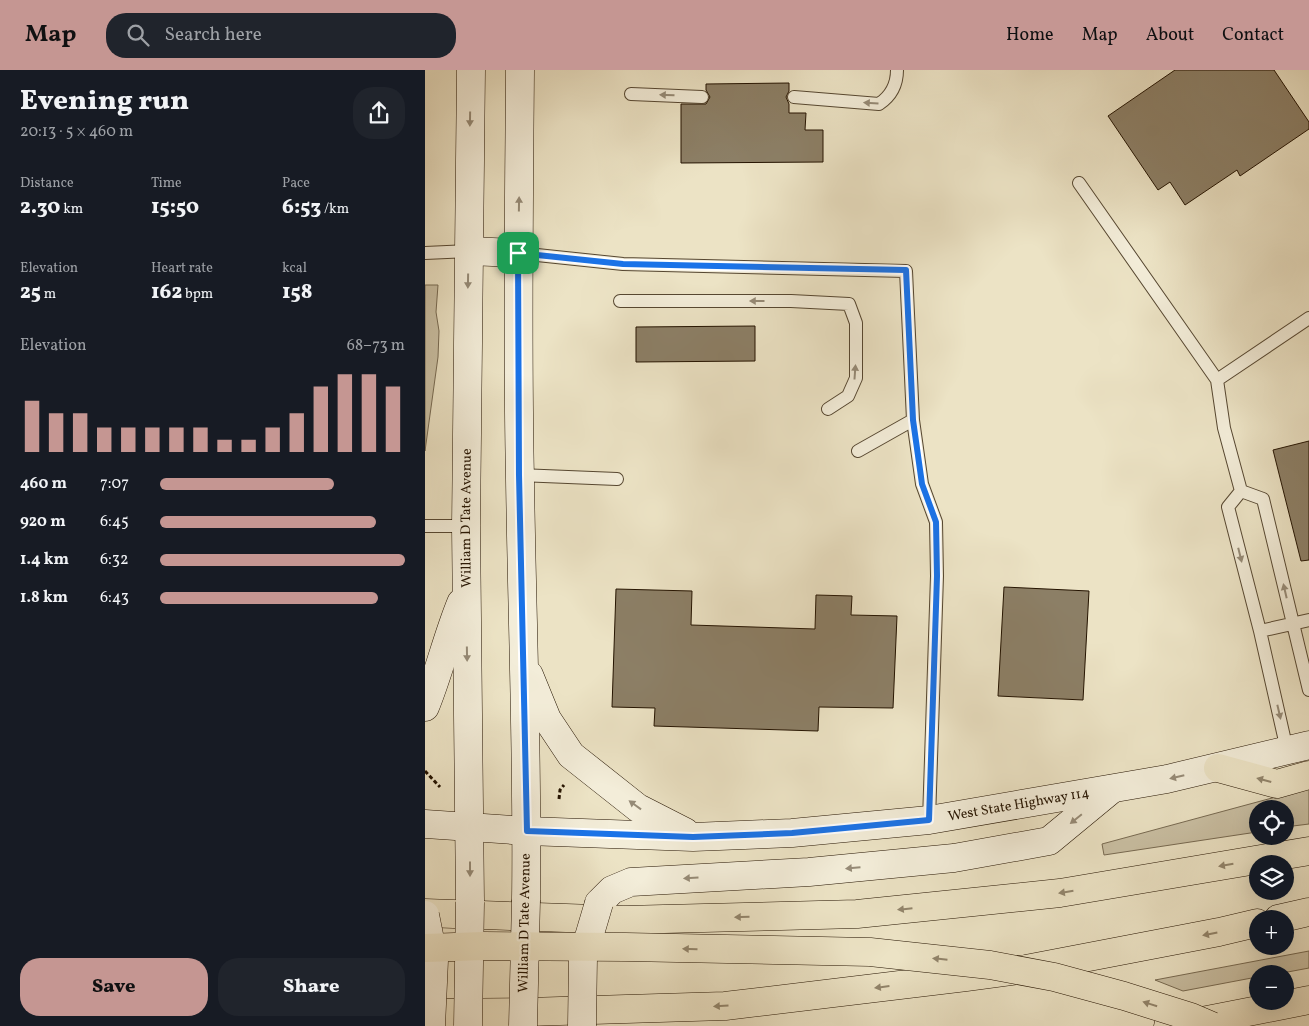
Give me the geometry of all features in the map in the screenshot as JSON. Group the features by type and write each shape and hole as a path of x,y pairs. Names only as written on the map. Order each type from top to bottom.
{"highway":[{"path":"1218,768 1277,784 1309,775"},
{"path":"425,914 624,920 857,914 1060,893 1309,851"},
{"path":"1294,915 1309,912"},
{"path":"425,1013 525,1019 725,1006 966,978 1036,967 1249,926"},
{"path":"425,948 484,946 626,947 870,952 990,965 1054,977 1124,996 1212,1026"},
{"path":"425,990 525,1019"},
{"path":"1168,1026 1309,1000"}],"main road":[{"name":"William D Tate Avenue","path":"468,1026 470,827 466,526 471,70"},
{"name":"William D Tate Avenue","path":"520,70 518,253 519,475 527,831 525,1019"},
{"path":"469,251 518,253"},
{"path":"425,707 435,684 449,634 466,590"},
{"path":"523,658 547,719 571,755 638,808 693,837"},
{"name":"West State Highway 114","path":"425,824 527,831 693,837 792,833 929,820 1167,779 1298,748"},
{"path":"582,1026 583,957 599,903 612,890 631,882 809,872 954,858 1049,842 1113,788"},
{"path":"425,914 434,960 431,1026"}],"lane":[{"path":"794,97 879,104 887,98 897,81 897,70"},
{"path":"631,94 702,96"},
{"path":"1079,183 1217,380 1224,428 1241,491"},
{"path":"425,253 469,251"},
{"path":"518,253 623,264 906,270 913,420 922,484 936,522 937,576 929,820"},
{"path":"620,302 791,301 849,304 856,323 856,378 848,396 828,409"},
{"path":"1217,380 1309,318"},
{"path":"858,451 913,420"},
{"path":"519,475 617,479"},
{"path":"1241,491 1263,498 1309,690"},
{"path":"1241,491 1228,507 1260,632 1298,748"},
{"path":"425,526 466,526"},
{"path":"1260,632 1309,620"}],"path":[{"path":"425,771 440,787 440,794"}],"shaded area":[{"path":"425,285 438,285 436,312 439,331 438,357 425,451"},
{"path":"1309,788 1309,824 1294,826 1294,800 1265,800"},
{"path":"1249,804 1249,833 1104,855 1102,844"},
{"path":"1309,951 1309,968 1294,971 1294,965 1249,965 1249,979 1183,991 1155,980 1294,955"}],"building":[{"path":"1175,70 1274,70 1309,122 1309,129 1240,176 1237,170 1185,205 1170,182 1158,190 1108,116"},
{"path":"789,83 789,91 786,97 789,104 789,113 806,113 805,130 823,130 823,162 681,163 681,104 706,104 710,97 706,90 706,84"},
{"path":"755,326 755,361 636,362 636,327"},
{"path":"1309,441 1309,560 1301,561 1273,450"},
{"path":"1004,587 1089,591 1083,700 998,696"},
{"path":"616,589 692,591 691,625 815,629 816,595 852,596 851,615 897,616 893,708 819,707 818,731 654,726 655,708 612,707"}],"route":[{"path":"518,253 623,264 906,270 913,420 922,484 936,522 937,576 929,820 792,833 693,837 527,831 519,475 518,253"}]}
